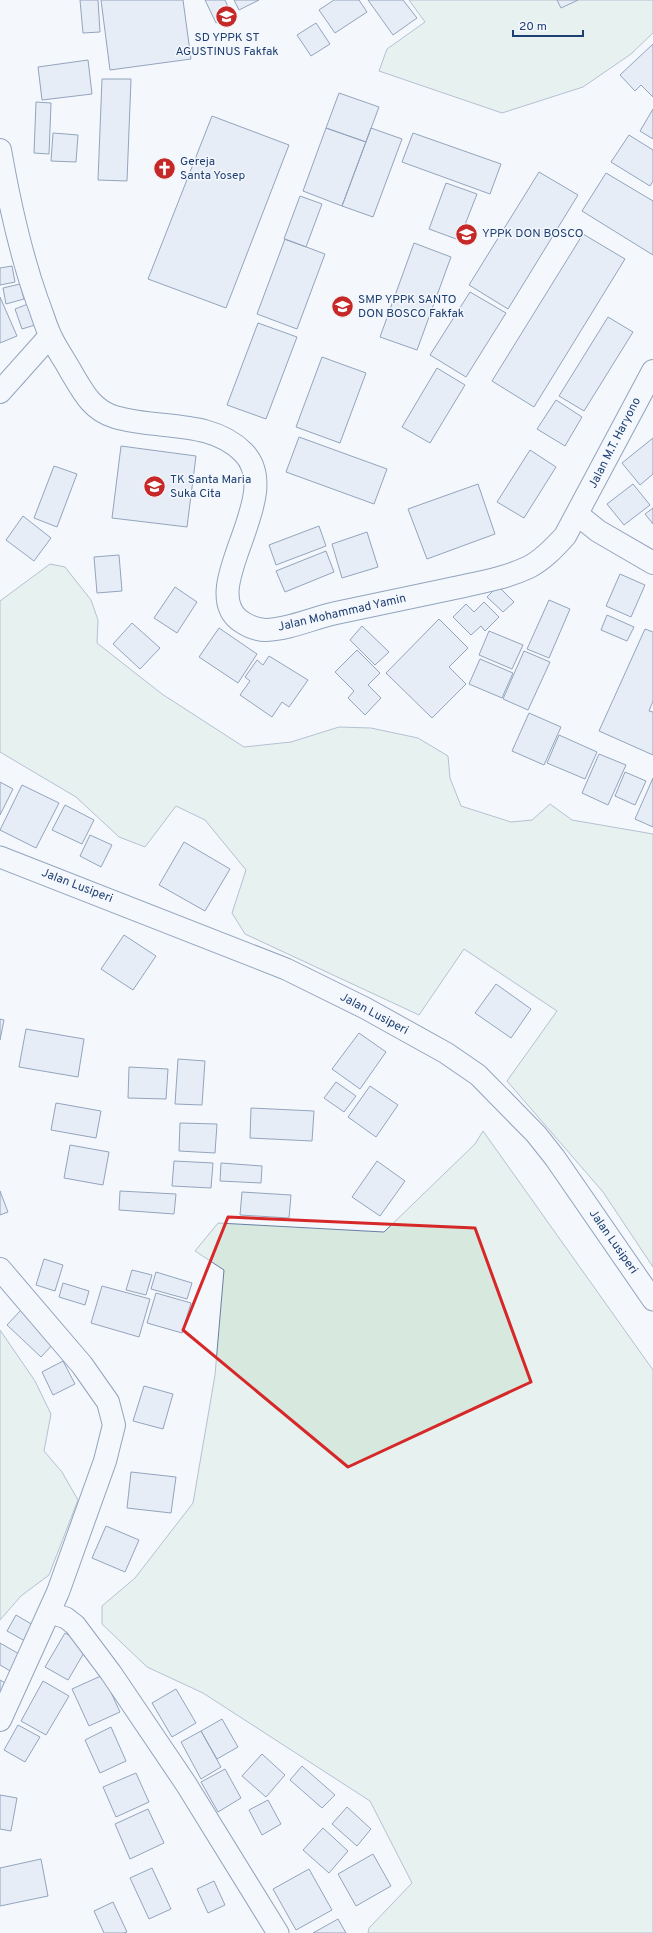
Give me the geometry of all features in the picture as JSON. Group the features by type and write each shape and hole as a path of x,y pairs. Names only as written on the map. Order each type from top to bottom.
{"main road":[{"name":"Jalan Mohammad Yamin","path":"0,150 22,257 50,336 87,398 99,411 134,421 213,432 231,440 246,454 253,467 256,482 256,496 237,553 228,597 229,605 234,614 253,628 264,630 285,627 331,614 497,579 530,566 551,551 566,536 578,515"},
{"path":"0,392 50,336"},
{"name":"Jalan M.T. Haryono","path":"578,515 653,371"},
{"path":"578,515 598,531 653,563"},
{"path":"0,1269 82,1364 108,1402 114,1425 105,1460 72,1554 49,1612 0,1720"}],"street":[{"name":"Jalan Lusiperi","path":"0,857 286,969 365,1008 452,1058 478,1075 536,1134 567,1175 653,1300"},
{"path":"49,1612 66,1618 75,1625 111,1673 186,1784 278,1933"}],"highlighted area":[{"path":"228,1217 475,1228 531,1382 348,1467 183,1330"}],"shaded area":[{"path":"409,0 653,0 653,33 631,54 583,87 502,113 379,71 387,49 425,22"},
{"path":"50,564 65,567 91,600 98,620 97,643 162,694 244,747 291,742 339,727 371,728 418,738 448,756 450,778 461,806 511,822 532,820 550,804 572,820 653,834 653,1267 603,1192 507,1081 557,1011 464,949 419,1015 245,934 232,913 246,870 205,820 176,806 145,847 119,837 76,797 0,752 0,601"},
{"path":"483,1131 653,1370 653,1933 368,1933 369,1928 412,1883 370,1801 203,1693 147,1667 102,1624 102,1606 135,1578 193,1503 215,1375 224,1270 195,1251 218,1223 384,1232 475,1144"},
{"path":"0,1330 35,1381 51,1414 44,1451 62,1472 78,1500 49,1575 21,1596 0,1620"}],"building":[{"path":"80,0 98,0 100,32 83,33"},
{"path":"101,0 183,0 191,59 110,70"},
{"path":"205,0 225,0 232,16 216,23"},
{"path":"234,0 259,0 239,10"},
{"path":"334,0 359,0 367,12 335,33 319,10"},
{"path":"368,0 403,0 417,18 393,35"},
{"path":"557,0 578,0 561,8"},
{"path":"316,23 330,44 311,56 297,35"},
{"path":"653,44 653,97 641,85 635,91 620,75"},
{"path":"88,60 92,94 42,100 38,67"},
{"path":"102,79 131,79 127,181 98,180"},
{"path":"339,93 379,107 366,142 326,128"},
{"path":"36,102 51,103 49,154 34,153"},
{"path":"653,109 653,139 640,131"},
{"path":"212,116 289,145 226,308 148,279"},
{"path":"326,128 366,142 342,206 303,191"},
{"path":"371,128 402,139 373,217 342,206"},
{"path":"53,133 78,135 76,162 51,161"},
{"path":"413,133 501,164 490,194 402,162"},
{"path":"629,135 653,150 653,181 650,186 611,162"},
{"path":"539,172 578,195 508,309 469,285"},
{"path":"606,173 653,201 653,255 582,211"},
{"path":"446,183 477,194 459,240 429,229"},
{"path":"300,196 322,204 306,247 284,239"},
{"path":"583,234 625,259 534,407 492,381"},
{"path":"285,239 325,254 297,329 257,314"},
{"path":"414,243 451,257 417,350 380,337"},
{"path":"12,266 15,282 0,285 0,268"},
{"path":"20,284 24,299 6,304 3,288"},
{"path":"470,292 506,313 466,377 430,355"},
{"path":"0,297 17,336 0,343"},
{"path":"28,304 35,325 22,329 15,309"},
{"path":"608,317 633,332 584,411 559,396"},
{"path":"258,323 297,337 266,419 227,405"},
{"path":"322,357 366,373 340,443 296,427"},
{"path":"437,368 465,385 430,443 402,427"},
{"path":"556,400 582,417 565,446 537,429"},
{"path":"299,437 387,469 374,504 286,472"},
{"path":"653,438 653,474 640,485 622,463"},
{"name":"TK Santa Maria Suka Cita","path":"121,446 196,456 187,527 112,518"},
{"path":"530,450 556,467 524,518 497,502"},
{"path":"54,466 77,474 57,527 34,518"},
{"path":"478,484 495,534 427,559 408,509"},
{"path":"633,484 650,505 624,525 607,504"},
{"path":"653,508 653,524 645,514"},
{"path":"23,516 51,538 34,561 6,540"},
{"path":"319,526 326,546 276,565 269,545"},
{"path":"367,532 378,567 342,578 332,544"},
{"path":"326,551 334,572 285,592 276,571"},
{"path":"119,555 122,591 97,593 94,557"},
{"path":"620,574 645,585 631,617 606,606"},
{"path":"498,586 514,602 503,612 487,597"},
{"path":"175,587 197,602 177,633 154,618"},
{"path":"549,600 570,609 549,658 527,649"},
{"path":"484,602 499,617 485,631 481,626 471,635 453,617 466,604 474,612"},
{"path":"607,615 634,627 627,641 601,630"},
{"path":"439,619 468,648 449,667 466,684 432,718 386,673"},
{"path":"132,623 160,648 140,669 113,644"},
{"path":"362,626 389,652 375,665 350,640"},
{"path":"219,628 257,654 238,683 199,657"},
{"path":"645,629 653,632 653,701 649,711 653,712 653,755 599,731"},
{"path":"489,631 523,645 512,669 479,655"},
{"path":"357,650 380,673 368,685 381,698 365,715 348,698 354,691 335,672"},
{"path":"524,651 550,662 528,710 503,699"},
{"path":"269,656 308,680 289,707 282,702 272,717 240,695 250,681 245,677 257,660 263,665"},
{"path":"480,659 513,673 502,698 469,684"},
{"path":"529,713 561,727 544,765 512,751"},
{"path":"559,735 597,752 585,779 547,763"},
{"path":"599,754 626,765 608,805 582,793"},
{"path":"625,772 646,781 635,805 615,796"},
{"path":"653,778 653,827 635,819"},
{"path":"0,782 13,789 0,815"},
{"path":"22,785 59,803 36,848 0,830"},
{"path":"65,805 94,820 82,844 52,830"},
{"path":"90,835 112,845 101,867 80,856"},
{"path":"184,842 230,869 205,911 159,885"},
{"path":"124,935 156,956 133,990 101,969"},
{"path":"496,984 531,1009 511,1038 475,1013"},
{"path":"0,1019 4,1020 0,1040"},
{"path":"26,1029 84,1039 78,1077 19,1067"},
{"path":"359,1033 386,1052 360,1089 332,1069"},
{"path":"178,1059 205,1061 202,1105 175,1104"},
{"path":"129,1067 168,1069 166,1099 128,1098"},
{"path":"336,1082 356,1096 344,1112 324,1098"},
{"path":"370,1086 398,1105 376,1137 348,1117"},
{"path":"56,1103 101,1111 96,1138 51,1130"},
{"path":"251,1108 314,1111 312,1141 250,1138"},
{"path":"180,1123 217,1124 215,1153 179,1151"},
{"path":"70,1145 109,1152 103,1185 64,1178"},
{"path":"174,1161 213,1163 211,1188 172,1186"},
{"path":"377,1161 405,1181 380,1216 352,1197"},
{"path":"221,1163 262,1166 261,1183 220,1181"},
{"path":"0,1191 8,1212 0,1215"},
{"path":"120,1191 176,1194 174,1214 119,1210"},
{"path":"242,1192 291,1195 289,1218 240,1215"},
{"path":"44,1259 63,1265 55,1291 36,1285"},
{"path":"132,1270 152,1275 146,1295 126,1290"},
{"path":"156,1272 192,1283 187,1299 151,1289"},
{"path":"63,1283 89,1291 85,1305 59,1297"},
{"path":"102,1286 150,1299 139,1337 91,1323"},
{"path":"156,1293 191,1303 182,1333 147,1323"},
{"path":"21,1310 55,1342 41,1357 7,1325"},
{"path":"63,1361 75,1384 53,1395 42,1372"},
{"path":"144,1386 173,1394 163,1429 133,1421"},
{"path":"131,1472 176,1477 171,1513 127,1508"},
{"path":"106,1526 139,1540 125,1572 92,1558"},
{"path":"16,1615 33,1625 25,1641 7,1631"},
{"path":"65,1633 88,1646 68,1680 45,1667"},
{"path":"0,1643 21,1655 12,1672 0,1665"},
{"path":"103,1675 120,1712 89,1726 72,1689"},
{"path":"0,1680 7,1684 0,1696"},
{"path":"43,1681 69,1696 46,1735 21,1721"},
{"path":"176,1689 196,1723 172,1737 152,1703"},
{"path":"222,1719 238,1747 217,1759 201,1731"},
{"path":"18,1725 40,1737 25,1762 4,1750"},
{"path":"111,1727 126,1761 100,1773 85,1740"},
{"path":"201,1731 221,1767 201,1779 181,1742"},
{"path":"262,1754 285,1775 266,1797 242,1776"},
{"path":"302,1766 335,1795 322,1808 290,1780"},
{"path":"225,1769 241,1798 218,1812 201,1782"},
{"path":"136,1773 149,1802 116,1817 103,1787"},
{"path":"0,1795 17,1798 11,1831 0,1829"},
{"path":"268,1800 281,1824 262,1835 249,1810"},
{"path":"347,1807 371,1829 357,1846 332,1824"},
{"path":"148,1809 164,1843 130,1859 115,1824"},
{"path":"323,1828 348,1851 329,1873 303,1850"},
{"path":"373,1854 391,1886 356,1906 338,1874"},
{"path":"41,1859 48,1896 0,1906 0,1868"},
{"path":"152,1868 171,1909 149,1919 130,1878"},
{"path":"309,1869 332,1910 296,1930 273,1889"},
{"path":"214,1881 225,1905 208,1913 197,1889"},
{"path":"113,1902 127,1932 104,1933 94,1911"},
{"path":"338,1919 346,1933 313,1933"}],"place":[{"name":"SD YPPK ST AGUSTINUS Fakfak","path":"227,17"},
{"name":"Gereja Santa Yosep","path":"164,169"},
{"name":"YPPK DON BOSCO","path":"467,234"},
{"name":"SMP YPPK SANTO DON BOSCO Fakfak","path":"342,307"},
{"name":"TK Santa Maria Suka Cita","path":"154,487"}]}
